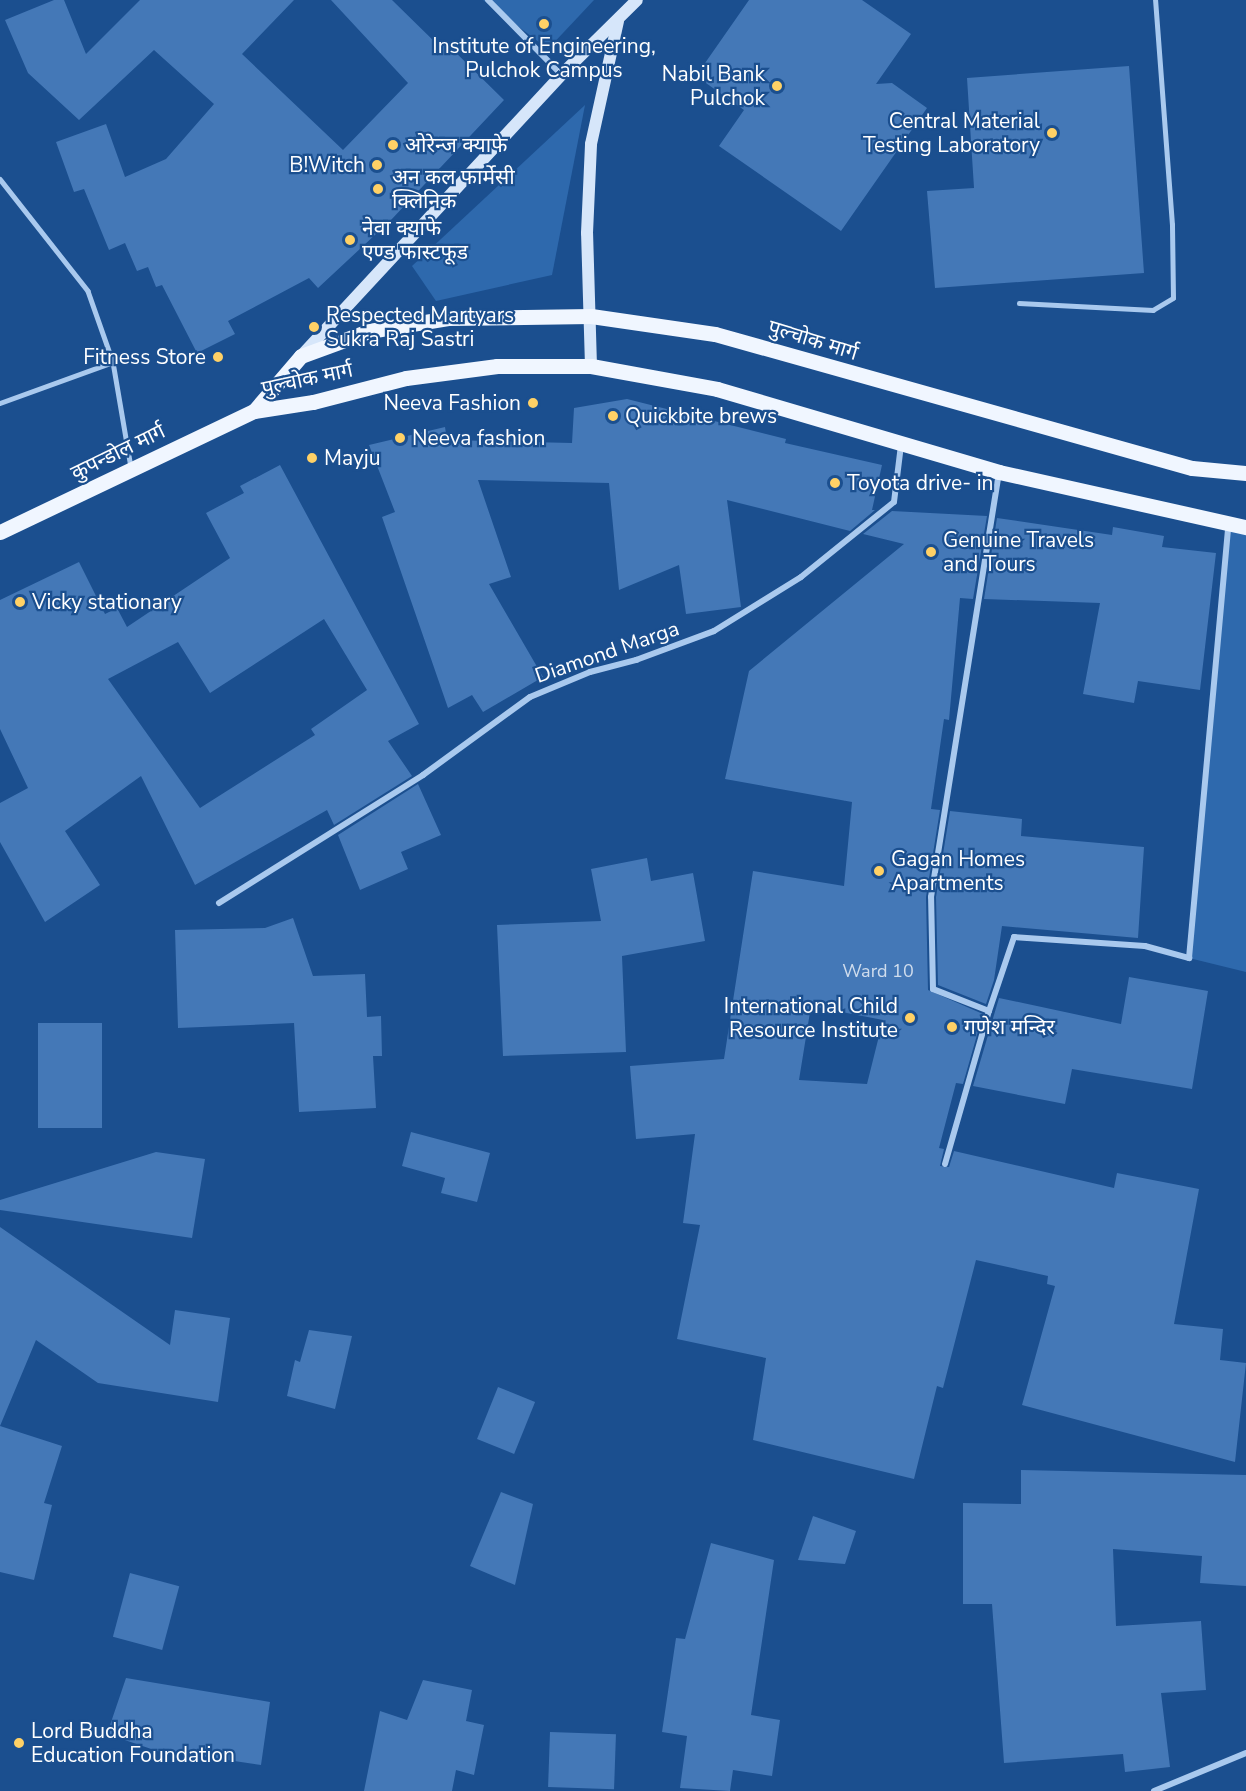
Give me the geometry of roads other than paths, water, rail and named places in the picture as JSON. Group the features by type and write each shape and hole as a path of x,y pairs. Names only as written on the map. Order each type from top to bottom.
{"main road":[{"name":"पुल्चोक मार्ग","path":"254,411 301,356 369,331 448,318 591,316 715,334 1192,468 1246,473"},
{"name":"पुल्चोक मार्ग","path":"254,411 313,402 406,378 497,366 591,366 717,388 999,472 1228,526 1246,528"},
{"name":"कुपन्डोल मार्ग","path":"0,532 254,411"}],"street":[{"path":"488,0 562,74"},
{"path":"301,356 562,74 637,0"},
{"path":"591,366 587,233 591,144 618,20"},
{"name":"Diamond Marga","path":"219,903 423,775 530,697 590,672 636,660 714,631 801,577 894,502 901,443"},
{"path":"989,1011 933,989 931,897 960,695 999,472"},
{"path":"945,1164 989,1011 1014,937 1145,946 1189,958 1228,526"},
{"path":"1154,1791 1246,1753"}],"lane":[{"path":"1019,303 1153,310 1173,298 1172,225 1155,0"},
{"path":"0,179 88,291 112,363 131,468"},
{"path":"0,403 112,363"}],"place":[{"name":"Institute of Engineering, Pulchok Campus","path":"544,24"},
{"name":"Nabil Bank Pulchok","path":"777,86"},
{"name":"Central Material Testing Laboratory","path":"1052,133"},
{"name":"ओरेन्ज क्याफे","path":"393,145"},
{"name":"B!Witch","path":"377,165"},
{"name":"अन कल फार्मेसी क्लिनिक","path":"378,189"},
{"name":"नेवा क्याफे एण्ड फास्टफूड","path":"350,240"},
{"name":"Respected Martyars Sukra Raj Sastri","path":"314,327"},
{"name":"Fitness Store","path":"218,357"},
{"name":"Neeva Fashion","path":"533,403"},
{"name":"Quickbite brews","path":"613,416"},
{"name":"Neeva fashion","path":"400,438"},
{"name":"Mayju","path":"312,458"},
{"name":"Toyota drive- in","path":"835,483"},
{"name":"Genuine Travels and Tours","path":"931,552"},
{"name":"Vicky stationary","path":"20,602"},
{"name":"Gagan Homes Apartments","path":"879,871"},
{"name":"International Child Resource Institute","path":"910,1018"},
{"name":"गणेश मन्दिर","path":"952,1027"},
{"name":"Lord Buddha Education Foundation","path":"19,1743"}]}
